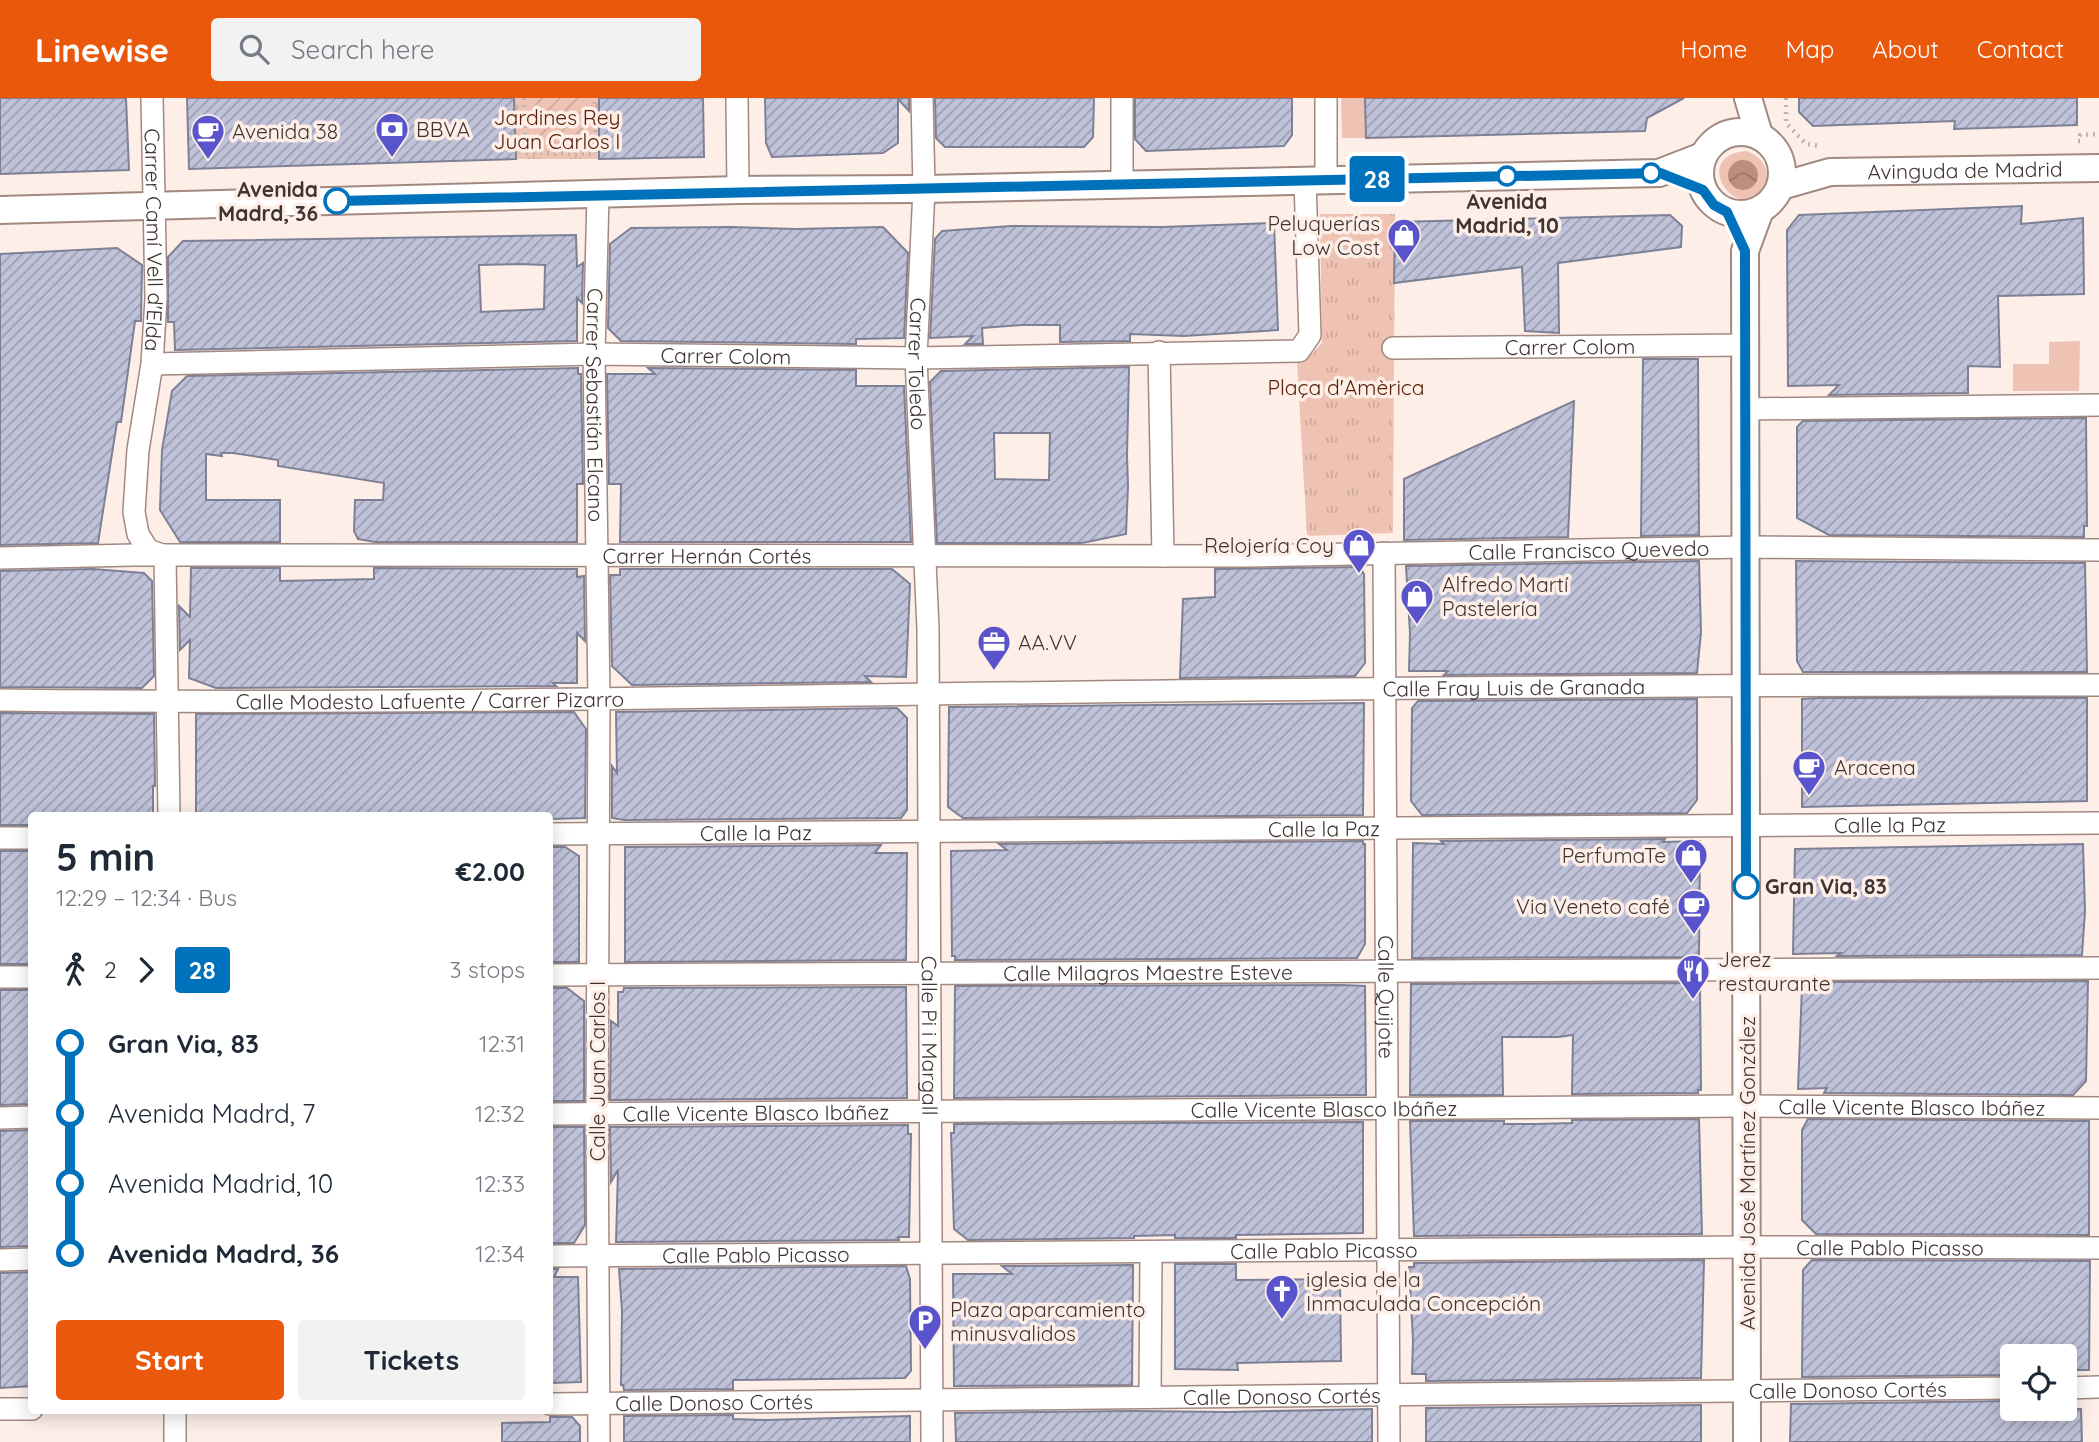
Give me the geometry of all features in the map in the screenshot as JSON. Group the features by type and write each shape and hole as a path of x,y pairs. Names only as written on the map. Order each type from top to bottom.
{"street":[{"name":"Carrer Camí Vell d'Elda","path":"152,98 156,298 152,363 138,450 134,513 138,534 148,550 165,556"},
{"path":"737,98 738,190"},
{"name":"Carrer Toledo","path":"922,98 924,189 916,358 928,629"},
{"path":"1122,98 1122,184"},
{"path":"1315,180 1326,98"},
{"path":"1726,134 1737,98"},
{"path":"1748,98 1759,135"},
{"path":"1742,131 1759,135 1772,145 1779,155 1783,170 1781,186 1774,199 1760,210 1742,215 1727,212 1714,205 1703,190 1699,175 1703,156 1713,143 1726,134 1742,131"},
{"name":"Avinguda de Madrid","path":"1779,155 1830,172"},
{"path":"0,210 738,190 924,189 1660,173 1703,156"},
{"name":"Avinguda de Madrid","path":"1781,186 1830,172 2099,168"},
{"path":"1660,173 1703,190"},
{"name":"Carrer Colom","path":"152,363 594,354 916,358 1299,351 1310,335 1315,180"},
{"name":"Carrer Sebastián Elcano","path":"598,195 594,354 599,699"},
{"path":"1745,251 1760,210"},
{"path":"1727,212 1745,251"},
{"name":"Avenida José Martínez González","path":"1745,251 1747,1442"},
{"name":"Carrer Colom","path":"1393,348 1745,345"},
{"path":"1159,352 1163,556"},
{"path":"1745,409 2099,405"},
{"name":"Calle Francisco Quevedo","path":"1248,556 1746,547 2099,550"},
{"name":"Calle Quijote","path":"1384,553 1389,1442"},
{"path":"165,556 169,812"},
{"name":"Carrer Hernán Cortés","path":"0,558 1248,556"},
{"name":"Calle Pi i Margall","path":"928,629 932,1442"},
{"name":"Calle Fray Luis de Granada","path":"695,698 1746,684 2099,685"},
{"name":"Calle Modesto Lafuente / Carrer Pizarro","path":"0,700 168,702 695,698"},
{"name":"Calle Juan Carlos I","path":"599,699 599,1442"},
{"name":"Calle la Paz","path":"553,834 2099,823"},
{"path":"0,838 28,838"},
{"name":"Calle Milagros Maestre Esteve","path":"553,975 2099,968"},
{"path":"0,977 28,977"},
{"name":"Calle Vicente Blasco Ibáñez","path":"553,1114 1747,1106 2099,1108"},
{"path":"0,1118 28,1117"},
{"name":"Calle Pablo Picasso","path":"553,1256 1747,1247 2099,1248"},
{"path":"1150,1397 1151,1252"},
{"path":"0,1260 28,1259"},
{"path":"2077,1388 2099,1387"},
{"name":"Calle Donoso Cortés","path":"553,1404 2000,1388"},
{"path":"0,1409 28,1409"},
{"path":"175,1414 175,1442"}],"path":[{"path":"524,98 526,153 595,155 595,98"},
{"path":"1786,98 1786,123 1806,144 1835,146"},
{"path":"2067,141 2080,141 2080,135 2099,134"}],"green space":[{"name":"Jardines Rey Juan Carlos I","path":"514,98 599,98 599,159 516,159"},
{"path":"532,98 585,98 585,141 532,142"},
{"path":"1341,98 1365,98 1366,138 1342,138"},
{"path":"1746,151 1761,161 1767,177 1762,189 1752,198 1741,199 1731,194 1719,175 1721,164 1729,156"},
{"name":"Plaça d'Amèrica","path":"1320,214 1395,214 1393,533 1307,536 1297,362 1312,354 1322,343"},
{"path":"2080,341 2079,391 2013,391 2013,364 2049,364 2049,342"}],"water":[{"path":"1743,160 1754,164 1758,175 1754,186 1743,190 1732,186 1728,175 1732,164"}],"building":[{"path":"0,98 126,98 129,170 0,174"},
{"path":"187,98 514,98 516,159 189,169"},
{"path":"599,98 703,98 704,157 599,159"},
{"path":"765,98 909,98 909,111 898,99 898,143 883,153 772,157 766,143"},
{"path":"935,98 1094,98 1093,137 1084,147 945,147 936,138"},
{"path":"1135,98 1292,98 1292,135 1284,146 1146,151 1135,139"},
{"path":"1365,98 1684,98 1647,118 1645,131 1366,138"},
{"path":"1799,98 2077,98 2077,125 1954,129 1955,121 1813,126 1799,112"},
{"path":"2022,206 2021,224 2083,218 2084,294 1998,296 2000,367 1968,366 1968,393 1829,395 1839,385 1788,386 1787,230 1799,215"},
{"path":"1670,215 1682,226 1681,247 1558,263 1559,333 1525,331 1522,267 1394,283 1395,222"},
{"path":"1274,223 1278,330 1184,336 1130,334 1130,341 1060,342 1060,325 1022,325 982,328 983,344 965,344 973,336 930,338 935,239 942,231 1011,226 1163,227"},
{"path":"883,227 908,253 904,338 856,339 856,344 621,341 608,328 610,244 631,228"},
{"path":"576,235 577,267 583,263 582,303 577,298 577,341 175,350 174,322 168,322 168,257 183,241","holes":["479,265 545,265 544,309 481,312"]},
{"path":"117,248 142,265 141,321 135,321 121,422 117,422 98,543 0,545 0,254"},
{"path":"1643,359 1698,359 1699,535 1641,536"},
{"path":"1129,367 1126,534 1082,543 937,543 930,382 941,371","holes":["994,433 1050,433 1049,480 995,479"]},
{"path":"578,368 578,374 581,374 583,484 577,484 577,542 375,542 358,539 354,531 355,500 383,500 384,483 278,466 278,460 233,453 221,453 222,456 206,454 206,500 280,500 280,542 180,542 160,510 162,450 172,391 187,376"},
{"path":"648,368 856,370 856,386 904,386 911,542 620,542 621,484 609,484 607,374 655,374"},
{"path":"1574,401 1568,537 1404,540 1404,479"},
{"path":"2086,418 2087,526 2084,526 2084,537 1829,535 1797,518 1797,427 1803,421"},
{"path":"1699,561 1701,632 1697,673 1444,675 1448,671 1409,671 1406,566"},
{"path":"1796,561 2085,563 2087,672 1803,672 1797,661"},
{"path":"1360,567 1364,574 1365,663 1355,676 1180,678 1183,599 1215,597 1215,569"},
{"path":"191,568 280,568 280,581 374,579 374,568 577,569 577,577 584,576 585,641 577,633 577,683 553,683 556,686 216,688 189,678 190,640 180,650 179,606 190,617"},
{"path":"93,569 144,573 152,581 154,676 142,688 0,687 0,571"},
{"path":"620,569 892,569 910,584 906,677 865,676 871,682 632,685 612,666 610,575 620,575"},
{"path":"2087,698 2087,801 1802,807 1802,699"},
{"path":"1697,699 1697,800 1687,813 1422,815 1411,801 1412,708 1418,701"},
{"path":"1364,703 1363,815 963,818 948,807 949,707"},
{"path":"897,708 907,718 907,810 901,818 612,818 612,766 617,773 616,712"},
{"path":"574,712 586,729 585,818 553,819 553,812 196,812 196,714"},
{"path":"0,713 154,714 153,812 28,812 28,825 0,825"},
{"path":"1665,839 1663,842 1700,841 1699,957 1412,958 1413,843"},
{"path":"1363,841 1365,944 1357,958 955,960 955,956 952,956 951,851 1007,850 999,844"},
{"path":"2083,844 2085,911 2082,955 1793,954 1795,849"},
{"path":"881,845 875,853 907,853 906,960 625,962 625,847"},
{"path":"553,847 565,847 579,856 579,962 553,962"},
{"path":"0,851 28,851 28,964 0,964"},
{"path":"2088,981 2086,1081 2073,1095 1824,1093 1827,1088 1798,1089 1802,987 1808,982"},
{"path":"1700,983 1701,1090 1698,1090 1698,1093 1572,1094 1573,1035 1502,1037 1503,1095 1410,1095 1411,984"},
{"path":"955,986 1365,986 1366,1095 954,1098"},
{"path":"906,987 907,1098 610,1100 611,1021 618,1026 618,992 623,992 624,988"},
{"path":"553,988 567,988 584,1001 584,1101 553,1101"},
{"path":"0,990 28,990 28,1104 0,1105"},
{"path":"1699,1119 1702,1234 1414,1236 1410,1121 1504,1121 1504,1124 1537,1124 1572,1123 1572,1120"},
{"path":"1808,1119 2089,1121 2089,1235 1816,1234 1802,1220 1802,1130"},
{"path":"1363,1122 1363,1233 1236,1235 1236,1238 1175,1238 1175,1235 968,1240 954,1229 951,1133 954,1133 954,1124"},
{"path":"908,1125 908,1134 911,1134 909,1237 898,1237 899,1240 616,1242 618,1170 611,1182 610,1127"},
{"path":"553,1127 584,1127 585,1225 574,1243 553,1243"},
{"path":"28,1130 28,1246 0,1247 0,1131"},
{"path":"1704,1260 1701,1378 1426,1381 1426,1374 1412,1374 1409,1267 1414,1267 1414,1263"},
{"path":"1812,1260 2090,1261 2089,1370 2077,1370 2077,1344 2000,1344 2000,1375 1802,1377 1803,1270"},
{"name":"iglesia de la Inmaculada Concepción","path":"1175,1264 1236,1264 1236,1280 1340,1279 1341,1361 1237,1363 1238,1370 1175,1369"},
{"path":"1133,1265 1132,1385 954,1386 953,1274 1012,1274 1002,1266"},
{"path":"906,1266 910,1279 911,1371 905,1378 733,1380 733,1389 624,1390 621,1385 622,1311 619,1269"},
{"path":"553,1269 558,1269 554,1277 578,1277 581,1382 553,1383"},
{"path":"28,1272 28,1386 0,1388 0,1273"},
{"path":"2000,1401 2000,1421 2077,1421 2077,1409 2081,1409 2082,1442 1790,1442 1791,1404"},
{"path":"1701,1405 1701,1442 1426,1442 1426,1408"},
{"path":"1372,1409 1372,1442 956,1442 955,1413"},
{"path":"733,1415 733,1419 766,1420 910,1416 910,1442 624,1442 624,1416"},
{"path":"550,1417 572,1417 580,1426 580,1442 502,1442 502,1423 550,1422"}],"bus line":[{"name":"28","path":"337,201 738,190 924,189 1660,173 1703,190 1714,205 1727,212 1745,251 1746,886"}],"place":[{"name":"BBVA","path":"392,159"},
{"name":"Avenida 38","path":"208,161"},
{"name":"Avenida Madrid, 10","path":"1507,176"},
{"name":"Avenida Madrd, 36","path":"337,201"},
{"name":"Peluquerías Low Cost","path":"1404,265"},
{"name":"Relojería Coy","path":"1359,575"},
{"name":"Alfredo Martí Pastelería","path":"1417,626"},
{"name":"AA.VV","path":"994,672"},
{"name":"Aracena","path":"1809,797"},
{"name":"PerfumaTe","path":"1691,885"},
{"name":"Gran Via, 83","path":"1746,886"},
{"name":"Via Veneto café","path":"1694,936"},
{"name":"Jerez restaurante","path":"1693,1001"},
{"name":"iglesia de la Inmaculada Concepción","path":"1282,1321"},
{"name":"Plaza aparcamiento minusvalidos","path":"925,1351"}]}
